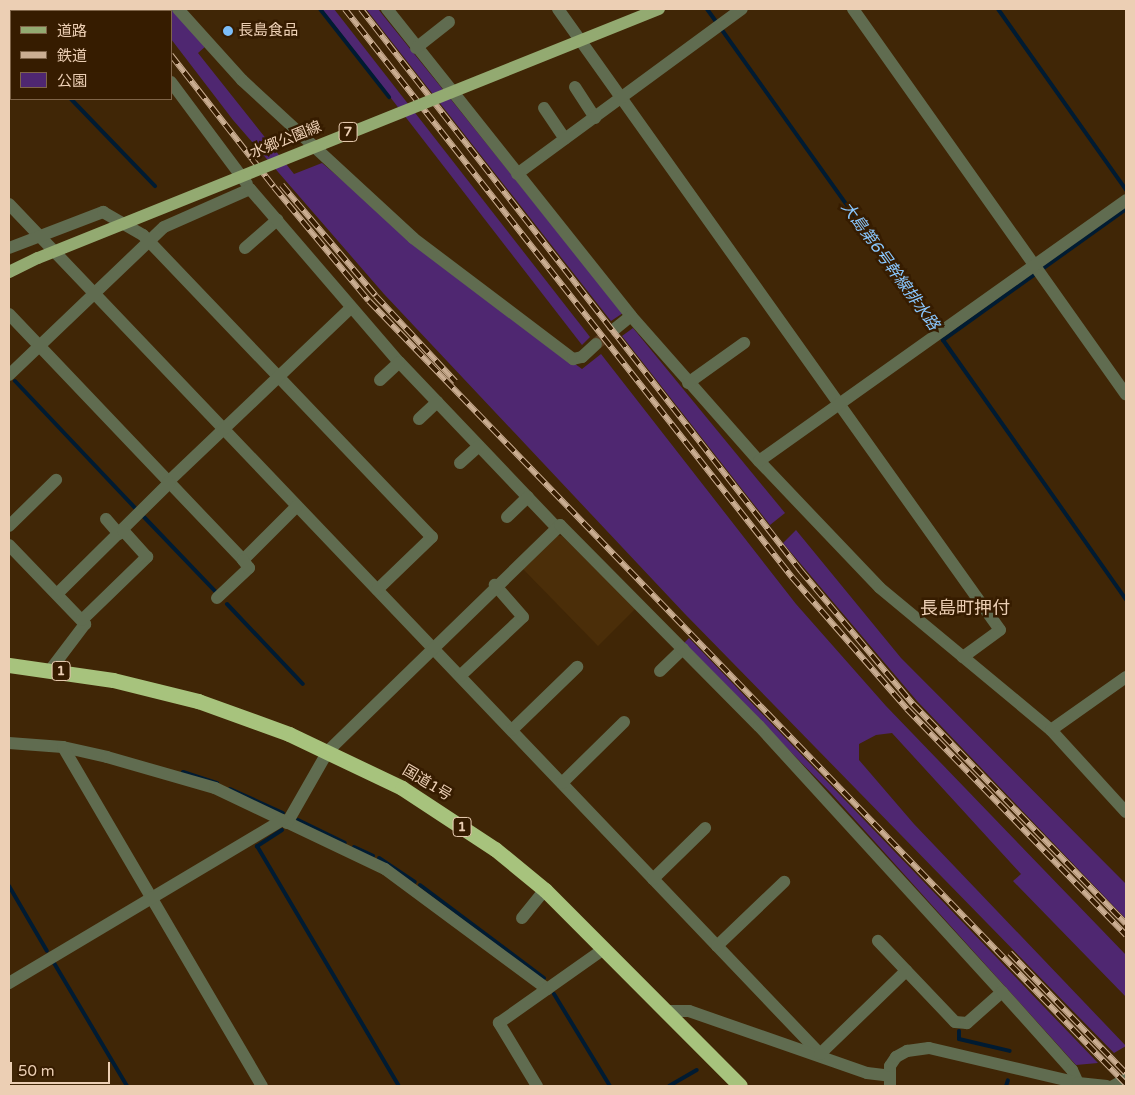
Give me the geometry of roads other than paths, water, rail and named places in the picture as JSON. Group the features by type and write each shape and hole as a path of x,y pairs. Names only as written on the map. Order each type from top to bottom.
{"highway":[{"name":"国道1号","path":"9,665 51,669 113,680 198,701 328,751 369,770 442,813 495,849 545,890 667,1010 740,1086"}],"main road":[{"name":"水郷公園線","path":"9,272 38,258 659,9"},
{"name":"水郷公園線","path":"9,267 38,258"}],"street":[{"path":"178,9 242,80 413,238 573,359 582,357 596,344"},
{"path":"387,9 416,48 631,316 688,383 880,588 1051,730 1126,812"},
{"path":"558,9 623,97 1000,630 963,657"},
{"path":"518,174 742,9"},
{"path":"853,9 1126,394"},
{"path":"416,48 448,22"},
{"path":"172,83 250,189 351,308 399,362 556,528"},
{"path":"575,87 595,118"},
{"path":"544,108 565,139"},
{"path":"9,374 164,227 250,189"},
{"path":"760,460 938,335 1038,269 1126,200"},
{"path":"9,204 821,1055"},
{"path":"9,248 41,238 103,212 149,241 432,537 377,590"},
{"path":"245,248 277,220"},
{"path":"57,594 224,429 351,308"},
{"path":"9,314 249,568 217,598"},
{"path":"616,328 631,316"},
{"path":"688,383 744,343"},
{"path":"380,380 399,362"},
{"path":"419,420 437,402"},
{"path":"460,463 479,446"},
{"path":"9,526 56,480"},
{"path":"507,517 528,497"},
{"path":"243,560 297,506"},
{"path":"82,620 148,557 106,519"},
{"path":"9,983 284,822 328,751 432,647 560,525 683,649 870,844 1072,1070 1078,1083"},
{"path":"9,545 85,624 51,669"},
{"path":"460,676 522,616 495,586"},
{"path":"660,671 683,649"},
{"path":"512,730 577,667"},
{"path":"1051,730 1126,677"},
{"path":"562,783 624,722"},
{"path":"9,744 63,747 107,756 215,788 385,868 547,989"},
{"path":"63,747 262,1086"},
{"path":"654,879 705,828"},
{"path":"717,946 784,882"},
{"path":"522,918 545,890"},
{"path":"878,941 955,1022 967,1022 1002,992"},
{"path":"537,1086 499,1023 604,949"},
{"path":"821,1055 906,971"},
{"path":"667,1010 689,1011 821,1055 892,1083 890,1066 896,1057 907,1051 929,1048 1078,1083 1107,1086"},
{"path":"1113,1086 1126,1079"}],"waterway":[{"path":"320,9 389,97"},
{"name":"大島第6号幹線排水路","path":"707,9 943,340 1126,209"},
{"path":"998,9 1126,190"},
{"path":"72,100 155,186"},
{"path":"943,340 1126,599"},
{"path":"15,381 135,508"},
{"path":"144,517 215,591"},
{"path":"227,604 303,684"},
{"path":"183,772 217,783"},
{"path":"230,789 283,813"},
{"path":"298,820 345,843"},
{"path":"282,830 257,846 399,1086"},
{"path":"354,847 373,856"},
{"path":"379,858 415,882"},
{"path":"420,885 544,978"},
{"path":"9,886 47,951"},
{"path":"54,963 127,1086"},
{"path":"554,994 610,1086"},
{"path":"959,1031 959,1039 1010,1051"},
{"path":"669,1086 697,1070"},
{"path":"1006,1086 1008,1080"}],"tunnel":[{"path":"596,344 616,328"}],"railway":[{"path":"345,9 792,577 907,709 1126,935"},
{"path":"361,9 801,571 913,704 1126,924"},
{"path":"172,56 274,187 369,301 1126,1084"},
{"path":"282,185 376,296 456,382"},
{"path":"1010,953 1126,1073"}],"place":[{"name":"長島食品","path":"228,31"}],"district":[{"name":"長島町押付","path":"965,608"}]}
